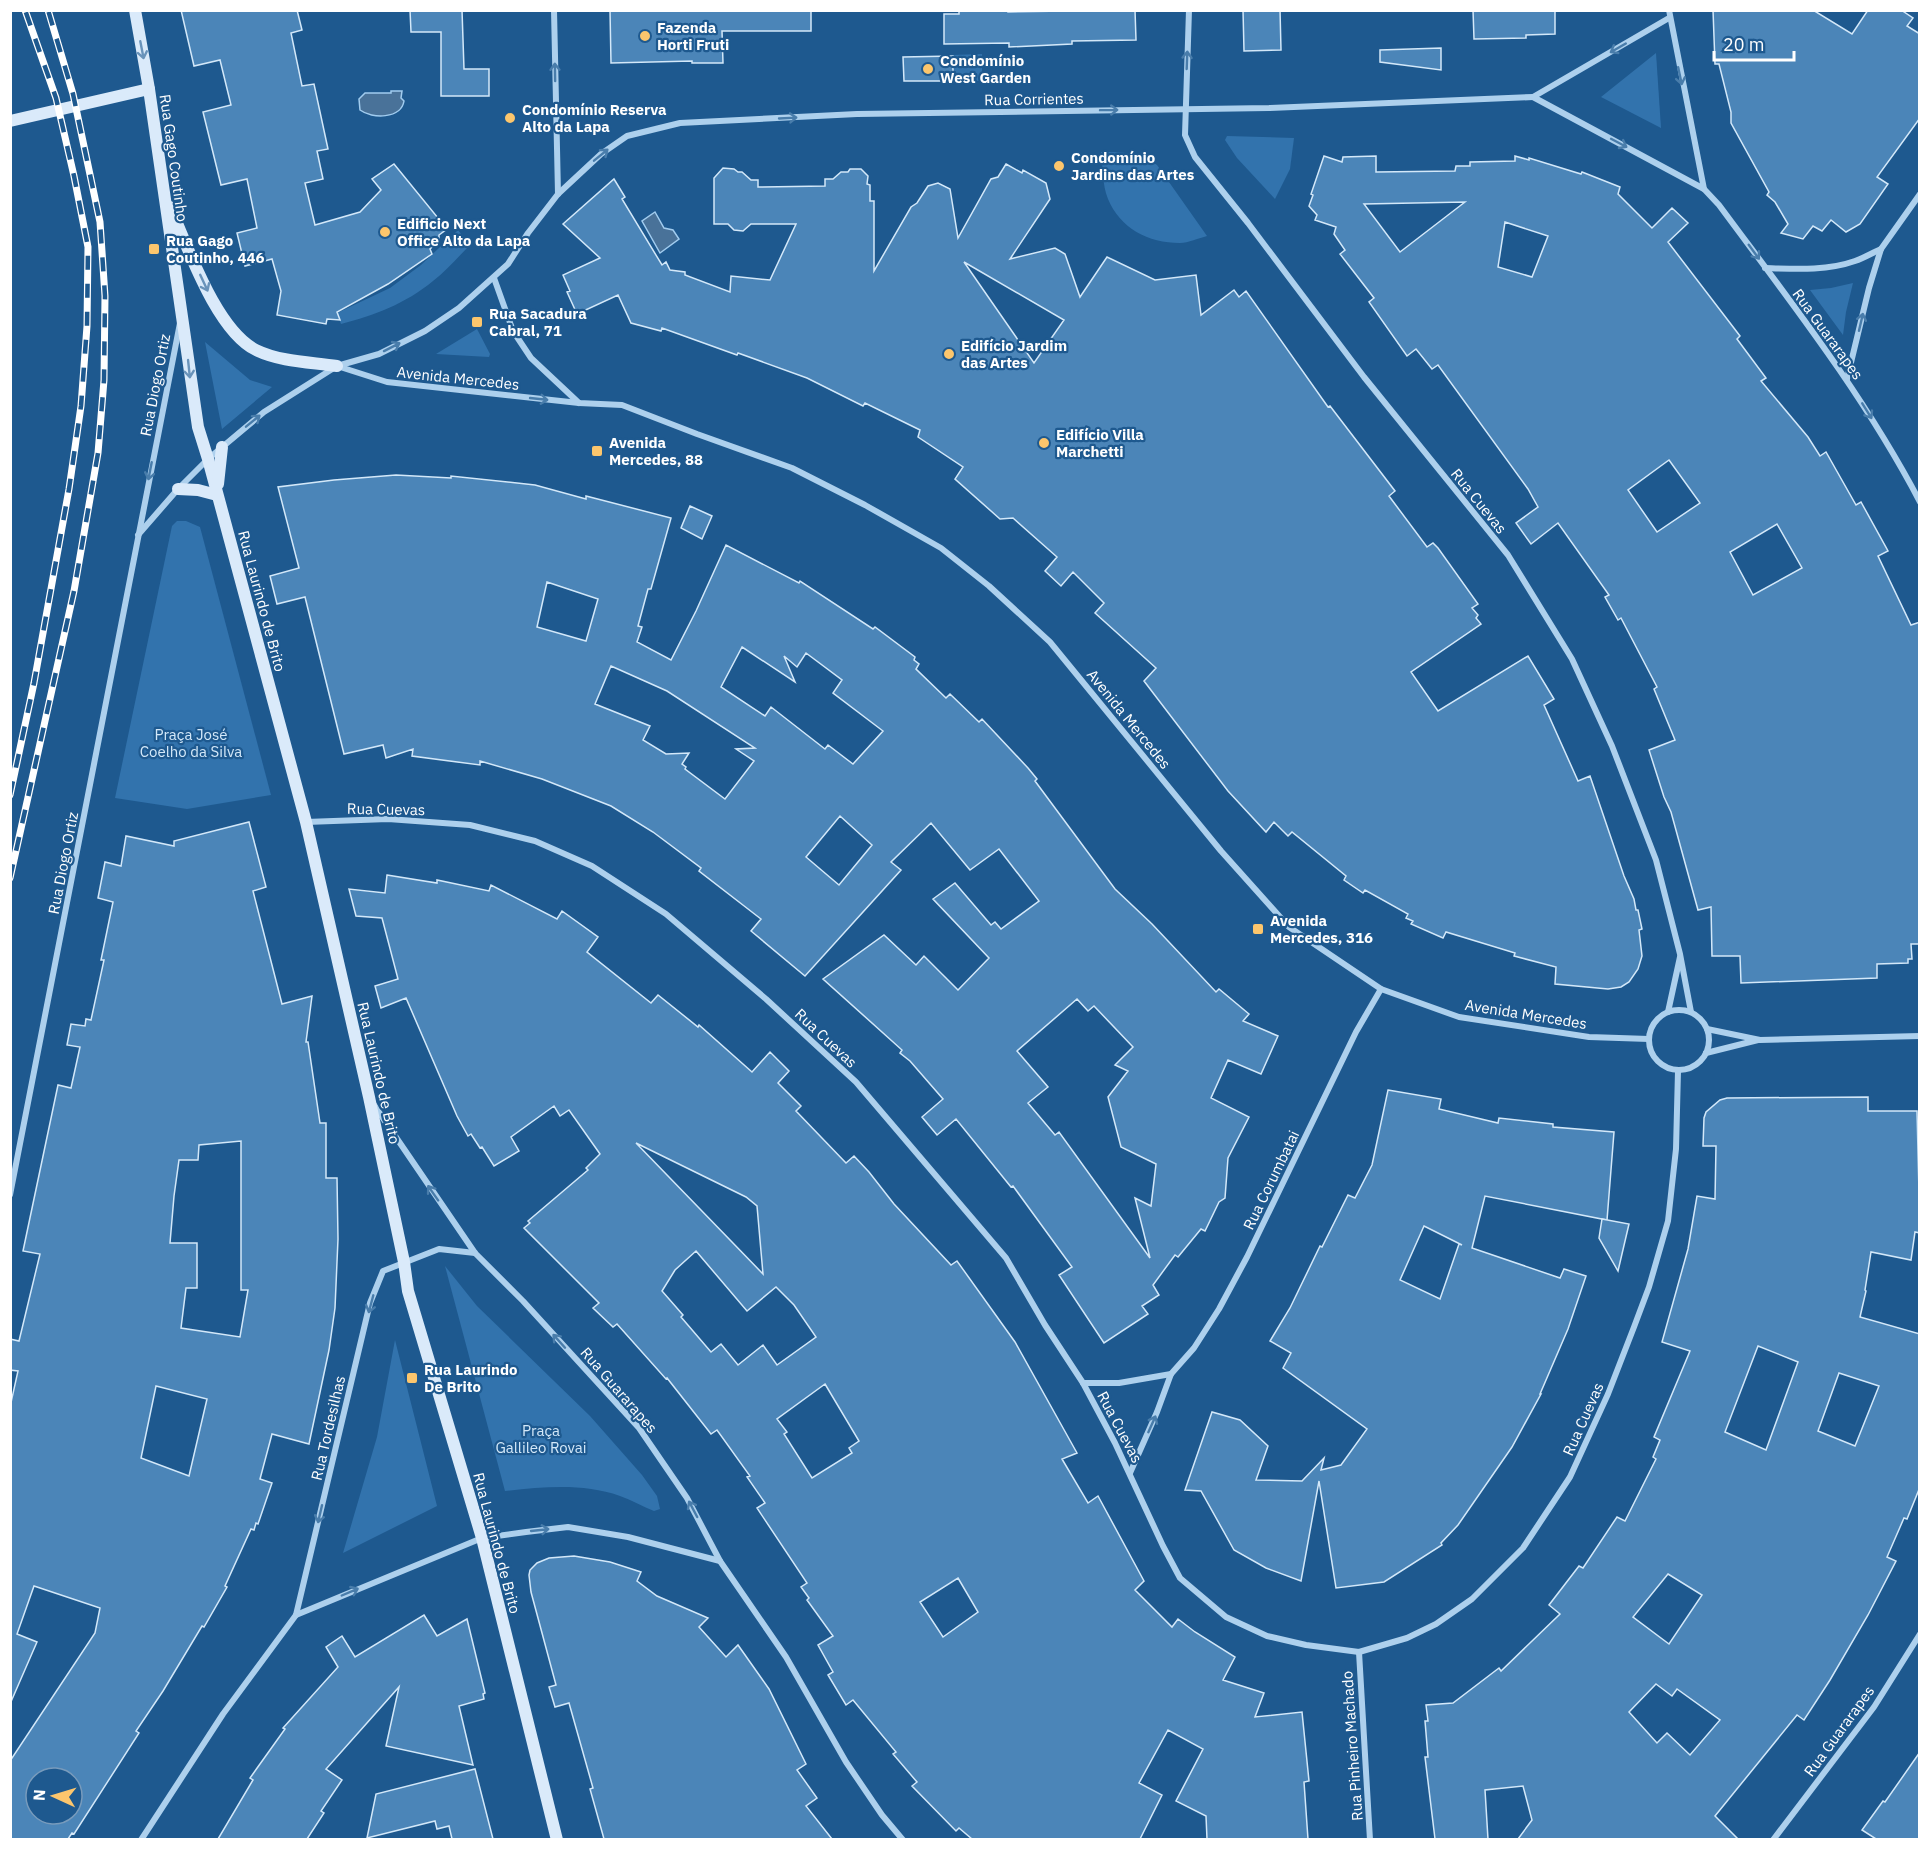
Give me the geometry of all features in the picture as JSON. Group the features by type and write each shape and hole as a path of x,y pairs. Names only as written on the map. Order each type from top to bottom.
{"street":[{"name":"Rua Gago Coutinho","path":"135,10 182,311"},
{"path":"554,10 558,194"},
{"name":"Rua Cuevas","path":"1189,10 1185,135 1196,157 1364,377 1508,555 1572,659 1612,746 1656,860 1680,954 1691,1012"},
{"path":"1669,10 1704,189"},
{"path":"1533,97 1669,18"},
{"path":"10,120 149,89"},
{"path":"1533,97 1704,189"},
{"name":"Rua Corrientes","path":"494,278 508,264 558,194 602,154 627,136 680,123 857,114 1269,108 1533,97"},
{"name":"Rua Guararapes","path":"1704,189 1719,205 1847,379 1895,454 1920,502"},
{"path":"163,192 211,298 237,337 255,349 276,358 337,366"},
{"path":"1847,379 1881,249 1920,194"},
{"path":"1766,268 1797,269 1840,265 1856,261 1881,249"},
{"name":"Avenida Mercedes","path":"208,459 264,412 337,366 379,354 425,331 459,308 494,278 513,331 531,358 579,403"},
{"name":"Rua Laurindo de Brito","path":"182,311 198,427 306,822 369,1097 408,1291 482,1538 557,1839"},
{"name":"Rua Diogo Ortiz","path":"10,1195 182,311"},
{"name":"Avenida Mercedes","path":"337,366 387,382 579,403 622,405 697,435 792,468 941,548 989,586 1050,642 1221,851 1289,927 1381,989 1459,1017 1588,1037 1649,1039"},
{"path":"178,489 198,490 218,495 222,447"},
{"path":"138,535 208,459"},
{"name":"Rua Cuevas","path":"306,822 388,819 470,825 535,841 592,866 666,914 766,999 856,1082 1006,1258 1045,1325 1083,1383 1130,1473 1180,1578 1226,1617 1268,1636 1306,1645 1359,1652 1407,1638 1436,1624 1472,1599 1523,1548 1570,1477 1608,1394 1634,1327 1649,1287 1668,1221 1676,1149 1678,1071"},
{"name":"Rua Cuevas","path":"1668,1012 1680,954"},
{"name":"Rua Corumbatai","path":"1130,1473 1171,1374 1194,1348 1224,1299 1279,1193 1356,1032 1381,989"},
{"path":"1680,1010 1691,1012 1701,1019 1707,1029 1709,1041 1706,1053 1700,1062 1690,1069 1678,1071 1666,1068 1650,1051 1651,1028 1658,1018 1668,1012 1680,1010"},
{"path":"1707,1029 1760,1040"},
{"path":"1706,1053 1760,1040 1920,1036"},
{"name":"Rua Guararapes","path":"369,1097 427,1185 476,1253 517,1294 639,1428 687,1498 720,1561 786,1657 846,1762 882,1815 903,1839"},
{"path":"404,1262 439,1249 476,1253"},
{"name":"Rua Tordesilhas","path":"141,1839 224,1714 296,1615 370,1303 382,1270 404,1262"},
{"path":"1083,1383 1119,1383 1171,1374"},
{"path":"296,1615 482,1538 568,1527 628,1537 720,1561"},
{"name":"Rua Guararapes","path":"1773,1839 1874,1707 1920,1634"},
{"name":"Rua Pinheiro Machado","path":"1359,1652 1370,1839"}],"green space":[{"path":"1656,53 1661,128 1601,97"},
{"path":"982,54 982,81 953,81 953,55"},
{"path":"1227,136 1294,138 1290,169 1275,199 1237,158 1225,140"},
{"path":"1101,152 1137,155 1157,165 1207,236 1183,243 1168,242 1146,237 1128,226 1113,209 1108,199"},
{"path":"458,230 470,245 433,281 412,296 389,308 341,324 337,313 390,288 421,265"},
{"path":"1853,283 1846,312 1843,335 1810,290"},
{"path":"477,329 490,354 489,357 436,354"},
{"path":"205,342 250,380 272,387 222,429"},
{"name":"Praça José Coelho da Silva","path":"177,521 186,521 200,527 271,795 187,809 115,798 172,526"},
{"name":"Praça Gallileo Rovai","path":"445,1266 477,1306 590,1416 642,1475 657,1496 660,1509 654,1511 620,1496 592,1489 549,1487 505,1491"},
{"path":"395,1340 437,1506 343,1553 377,1437"}],"shaded area":[{"path":"391,91 402,91 401,98 404,101 398,111 378,116 360,110 359,99 365,93 391,93"},
{"path":"655,212 664,228 673,230 679,239 660,253 642,221"}],"building":[{"path":"181,10 297,10 302,30 291,33 302,86 314,84 328,149 317,151 323,179 305,183 315,225 360,212 381,190 372,179 394,164 447,229 439,235 439,241 430,249 432,254 388,284 337,312 340,320 327,319 326,324 277,315 281,291 272,259 245,266 237,233 257,228 247,179 221,185 203,112 231,105 220,60 194,66"},
{"path":"410,10 462,10 464,69 489,69 489,96 441,96 441,32 411,32"},
{"path":"610,10 811,10 811,31 722,31 723,63 692,63 692,61 611,63"},
{"path":"959,10 1008,10 1008,12 1135,10 1136,40 1072,41 1072,44 1009,47 1009,43 944,44 944,14 959,14"},
{"path":"1243,10 1280,10 1281,50 1244,51"},
{"path":"1473,10 1555,10 1555,34 1526,35 1526,38 1474,39"},
{"path":"1713,10 1813,10 1852,34 1868,10 1901,10 1913,18 1907,26 1920,34 1920,118 1877,177 1888,184 1860,224 1846,232 1831,220 1822,231 1813,226 1803,239 1781,233 1788,224 1775,202 1767,195 1769,192 1731,123 1731,112 1719,64 1715,64"},
{"path":"1441,48 1441,70 1380,62 1380,50"},
{"name":"Condomínio West Garden","path":"953,56 953,81 904,81 903,57"},
{"path":"1324,156 1342,162 1343,157 1376,156 1376,172 1455,171 1456,166 1470,166 1470,162 1515,161 1515,156 1581,174 1582,172 1620,187 1618,194 1652,228 1672,208 1688,223 1668,242 1740,336 1737,339 1766,378 1761,381 1808,437 1820,456 1826,452 1856,505 1861,502 1888,551 1878,556 1911,625 1920,622 1920,944 1911,944 1912,959 1908,959 1908,963 1877,964 1877,978 1741,983 1740,956 1712,956 1711,907 1698,910 1671,812 1649,750 1675,740 1654,689 1657,687 1621,618 1618,620 1605,597 1609,595 1558,523 1531,544 1516,523 1538,507 1528,489 1438,365 1432,369 1416,349 1407,356 1369,302 1374,298 1340,254 1345,250 1334,234 1336,227 1315,220 1317,215 1309,206 1313,195 1311,194","holes":["1465,202 1400,252 1364,204","1505,222 1548,236 1532,277 1498,267","1669,460 1700,503 1657,532 1628,490","1777,524 1802,568 1753,595 1730,552"]},
{"path":"1006,164 1022,173 1023,170 1046,183 1050,199 1010,259 1055,248 1065,254 1080,297 1107,257 1155,280 1196,275 1201,315 1234,290 1239,297 1246,291 1328,407 1330,406 1395,491 1389,496 1427,547 1433,543 1438,548 1478,604 1472,608 1481,624 1411,672 1438,711 1528,656 1554,699 1544,705 1578,781 1590,776 1636,910 1638,910 1642,929 1639,930 1642,956 1638,969 1629,982 1621,987 1608,989 1555,984 1556,967 1514,956 1515,953 1446,932 1443,938 1411,924 1413,921 1406,918 1408,914 1365,890 1363,893 1344,880 1346,876 1292,832 1288,836 1274,822 1266,832 1228,791 1144,681 1156,668 1095,613 1104,603 1073,572 1061,586 1045,571 1057,557 1013,518 1000,519 955,479 963,467 918,437 920,430 865,403 863,406 807,378 662,328 661,331 631,323 618,295 577,314 567,292 570,291 563,275 600,258 563,224 614,179 625,197 622,199 662,265 666,262 670,270 685,272 685,275 730,292 731,276 770,280 796,224 751,224 743,231 734,230 728,224 714,224 714,178 723,168 734,169 742,172 751,180 758,180 758,187 825,186 825,179 833,179 841,172 848,172 850,169 861,169 868,176 870,201 874,201 874,271 911,207 917,203 928,186 938,183 950,189 958,238 991,179 998,177","holes":["964,262 1064,320 1034,363"]},
{"path":"396,475 451,478 451,476 535,485 671,518 651,589 648,589 638,626 642,627 637,642 671,660 726,545 799,583 800,581 873,629 875,627 915,657 914,660 919,664 916,669 946,698 950,694 979,722 982,719 1037,779 1035,781 1115,889 1152,924 1216,992 1219,989 1249,1014 1243,1021 1278,1036 1261,1074 1228,1060 1211,1098 1249,1117 1228,1158 1225,1198 1219,1202 1205,1231 1201,1229 1178,1257 1175,1255 1153,1285 1159,1295 1142,1306 1148,1314 1104,1343 1059,1275 1072,1267 1013,1186 1011,1187 956,1119 937,1135 922,1117 943,1099 910,1061 900,1053 902,1050 823,979 884,935 916,965 924,956 958,990 989,958 933,899 955,883 991,925 995,922 1001,929 1039,901 999,849 970,870 931,823 891,862 901,870 805,976 751,931 761,919 699,871 701,868 653,832 611,806 542,779 480,761 480,765 412,756 413,749 386,758 383,745 344,754 305,597 277,604 270,576 299,568 278,487","holes":["547,582 598,599 586,641 537,627","742,647 795,682 784,656 797,667 806,653 842,680 833,693 883,731 853,764 828,745 825,749 771,707 765,716 721,687","611,666 667,691 755,748 736,749 754,761 725,799 685,769 686,767 682,764 689,753 666,754 643,740 650,726 595,704","840,816 872,845 839,885 806,857","1077,999 1088,1011 1094,1006 1133,1047 1115,1065 1128,1071 1108,1097 1121,1147 1156,1164 1151,1206 1135,1198 1150,1258 1059,1132 1055,1135 1028,1103 1048,1087 1017,1051"]},
{"path":"690,506 712,516 702,539 681,528"},
{"path":"249,822 266,887 253,891 282,1004 312,996 306,1042 308,1042 320,1123 326,1123 326,1178 337,1178 338,1239 335,1308 329,1350 309,1444 272,1434 260,1479 272,1483 258,1524 256,1523 254,1530 251,1529 225,1586 227,1587 204,1627 202,1626 136,1731 139,1733 84,1818 84,1766 24,1766 24,1826 79,1826 74,1834 72,1833 68,1839 10,1839 10,1761 95,1633 100,1608 34,1586 17,1634 37,1642 10,1704 10,1407 18,1371 10,1370 10,1339 19,1341 40,1254 23,1251 58,1085 71,1088 80,1047 67,1045 71,1024 85,1026 86,1019 91,1020 104,960 101,960 113,902 98,898 105,862 121,866 126,836 174,846 174,841","holes":["241,1141 241,1290 248,1290 240,1337 181,1328 186,1288 197,1288 197,1243 170,1243 174,1196 179,1160 198,1160 199,1145","156,1386 207,1399 189,1476 141,1458"]},
{"path":"387,875 437,883 437,880 489,891 491,885 557,919 562,911 598,937 587,952 651,1003 658,995 698,1027 699,1025 752,1072 770,1052 789,1071 778,1083 801,1106 796,1111 846,1163 854,1156 894,1204 951,1265 957,1261 1015,1342 1077,1453 1062,1459 1088,1503 1098,1496 1144,1581 1135,1590 1172,1627 1178,1619 1235,1657 1223,1680 1264,1693 1255,1717 1302,1712 1309,1781 1304,1782 1308,1839 1207,1839 1206,1816 1176,1801 1203,1749 1168,1730 1139,1783 1162,1795 1140,1839 972,1839 959,1828 956,1831 912,1786 917,1782 893,1754 896,1752 853,1700 846,1705 828,1675 833,1672 818,1645 833,1636 807,1600 809,1598 801,1587 807,1583 757,1508 765,1503 747,1477 750,1476 717,1430 711,1434 667,1378 617,1324 613,1327 593,1308 599,1303 524,1228 530,1223 528,1221 588,1170 586,1168 600,1154 569,1110 560,1116 554,1106 511,1137 519,1151 494,1166 471,1134 468,1136 457,1116 406,998 381,1008 375,986 398,979 382,918 356,916 349,889 385,893","holes":["636,1143 746,1197 757,1206 763,1274","696,1251 747,1311 776,1287 794,1305 816,1337 777,1365 763,1345 738,1365 721,1344 711,1352 662,1291 675,1270","825,1384 859,1441 849,1448 852,1453 812,1478 784,1434 787,1432 777,1419","958,1578 978,1612 943,1637 920,1602"]},
{"path":"1388,1090 1441,1099 1439,1109 1498,1123 1499,1118 1553,1124 1553,1127 1614,1132 1607,1220 1485,1196 1472,1248 1560,1278 1564,1269 1586,1276 1568,1329 1541,1394 1512,1447 1458,1525 1441,1543 1442,1545 1384,1582 1336,1588 1319,1481 1301,1581 1266,1568 1234,1550 1201,1491 1185,1490 1212,1412 1240,1420 1268,1446 1256,1480 1302,1481 1324,1458 1321,1470 1341,1465 1367,1429 1283,1368 1291,1353 1270,1341 1290,1308 1348,1195 1355,1198 1372,1165","holes":["1424,1226 1462,1245 1459,1244 1440,1299 1400,1280"]},
{"path":"1868,1097 1868,1111 1917,1111 1920,1233 1915,1232 1911,1260 1871,1252 1860,1317 1920,1334 1920,1487 1907,1519 1904,1518 1887,1557 1896,1561 1868,1615 1804,1720 1797,1715 1715,1816 1738,1839 1518,1839 1532,1820 1523,1786 1485,1790 1488,1839 1435,1839 1425,1757 1428,1757 1426,1705 1453,1703 1499,1668 1501,1671 1560,1614 1549,1605 1579,1566 1583,1568 1617,1517 1625,1521 1656,1459 1653,1457 1660,1440 1654,1437 1690,1351 1662,1342 1688,1249 1697,1196 1715,1199 1716,1146 1703,1146 1704,1118 1706,1112 1720,1100 1727,1098","holes":["1758,1346 1798,1362 1766,1450 1725,1432","1839,1373 1879,1386 1855,1446 1818,1431","1668,1574 1702,1595 1669,1644 1633,1617","1656,1684 1672,1696 1677,1689 1720,1720 1690,1755 1667,1733 1657,1743 1629,1712"]},
{"path":"1602,1219 1629,1224 1618,1271 1599,1238"},
{"path":"574,1556 610,1562 641,1572 637,1581 657,1596 708,1618 699,1627 726,1657 738,1645 769,1689 806,1764 797,1770 817,1798 806,1806 832,1839 604,1839 590,1789 593,1788 569,1703 555,1707 549,1687 556,1685 531,1592 529,1575 530,1570 537,1563 549,1558"},
{"path":"424,1615 437,1636 467,1619 485,1693 483,1694 484,1699 459,1706 473,1765 386,1746 399,1687 326,1769 342,1780 321,1811 324,1813 307,1839 218,1839 253,1780 250,1778 285,1729 283,1728 338,1667 326,1647 342,1636 355,1657"},
{"path":"1920,1752 1920,1839 1876,1839 1862,1830"},
{"path":"475,1769 493,1839 452,1839 449,1826 437,1829 435,1821 367,1838 376,1794"}],"railway":[{"path":"10,795 34,683 69,489 81,406 87,326 88,247 56,98 25,10"},
{"path":"10,878 74,591 98,453 104,380 105,296 100,222 73,94 48,10"}],"place":[{"name":"Fazenda Horti Fruti","path":"645,36"},
{"name":"Condomínio West Garden","path":"928,69"},
{"name":"Condomínio Reserva Alto da Lapa","path":"510,118"},
{"name":"Condomínio Jardins das Artes","path":"1059,166"},
{"name":"Edificio Next Office Alto da Lapa","path":"385,232"},
{"name":"Rua Gago Coutinho, 446","path":"154,249"},
{"name":"Rua Sacadura Cabral, 71","path":"477,322"},
{"name":"Edifício Jardim das Artes","path":"949,354"},
{"name":"Edifício Villa Marchetti","path":"1044,443"},
{"name":"Avenida Mercedes, 88","path":"597,451"},
{"name":"Avenida Mercedes, 316","path":"1258,929"},
{"name":"Rua Laurindo De Brito","path":"412,1378"}]}
